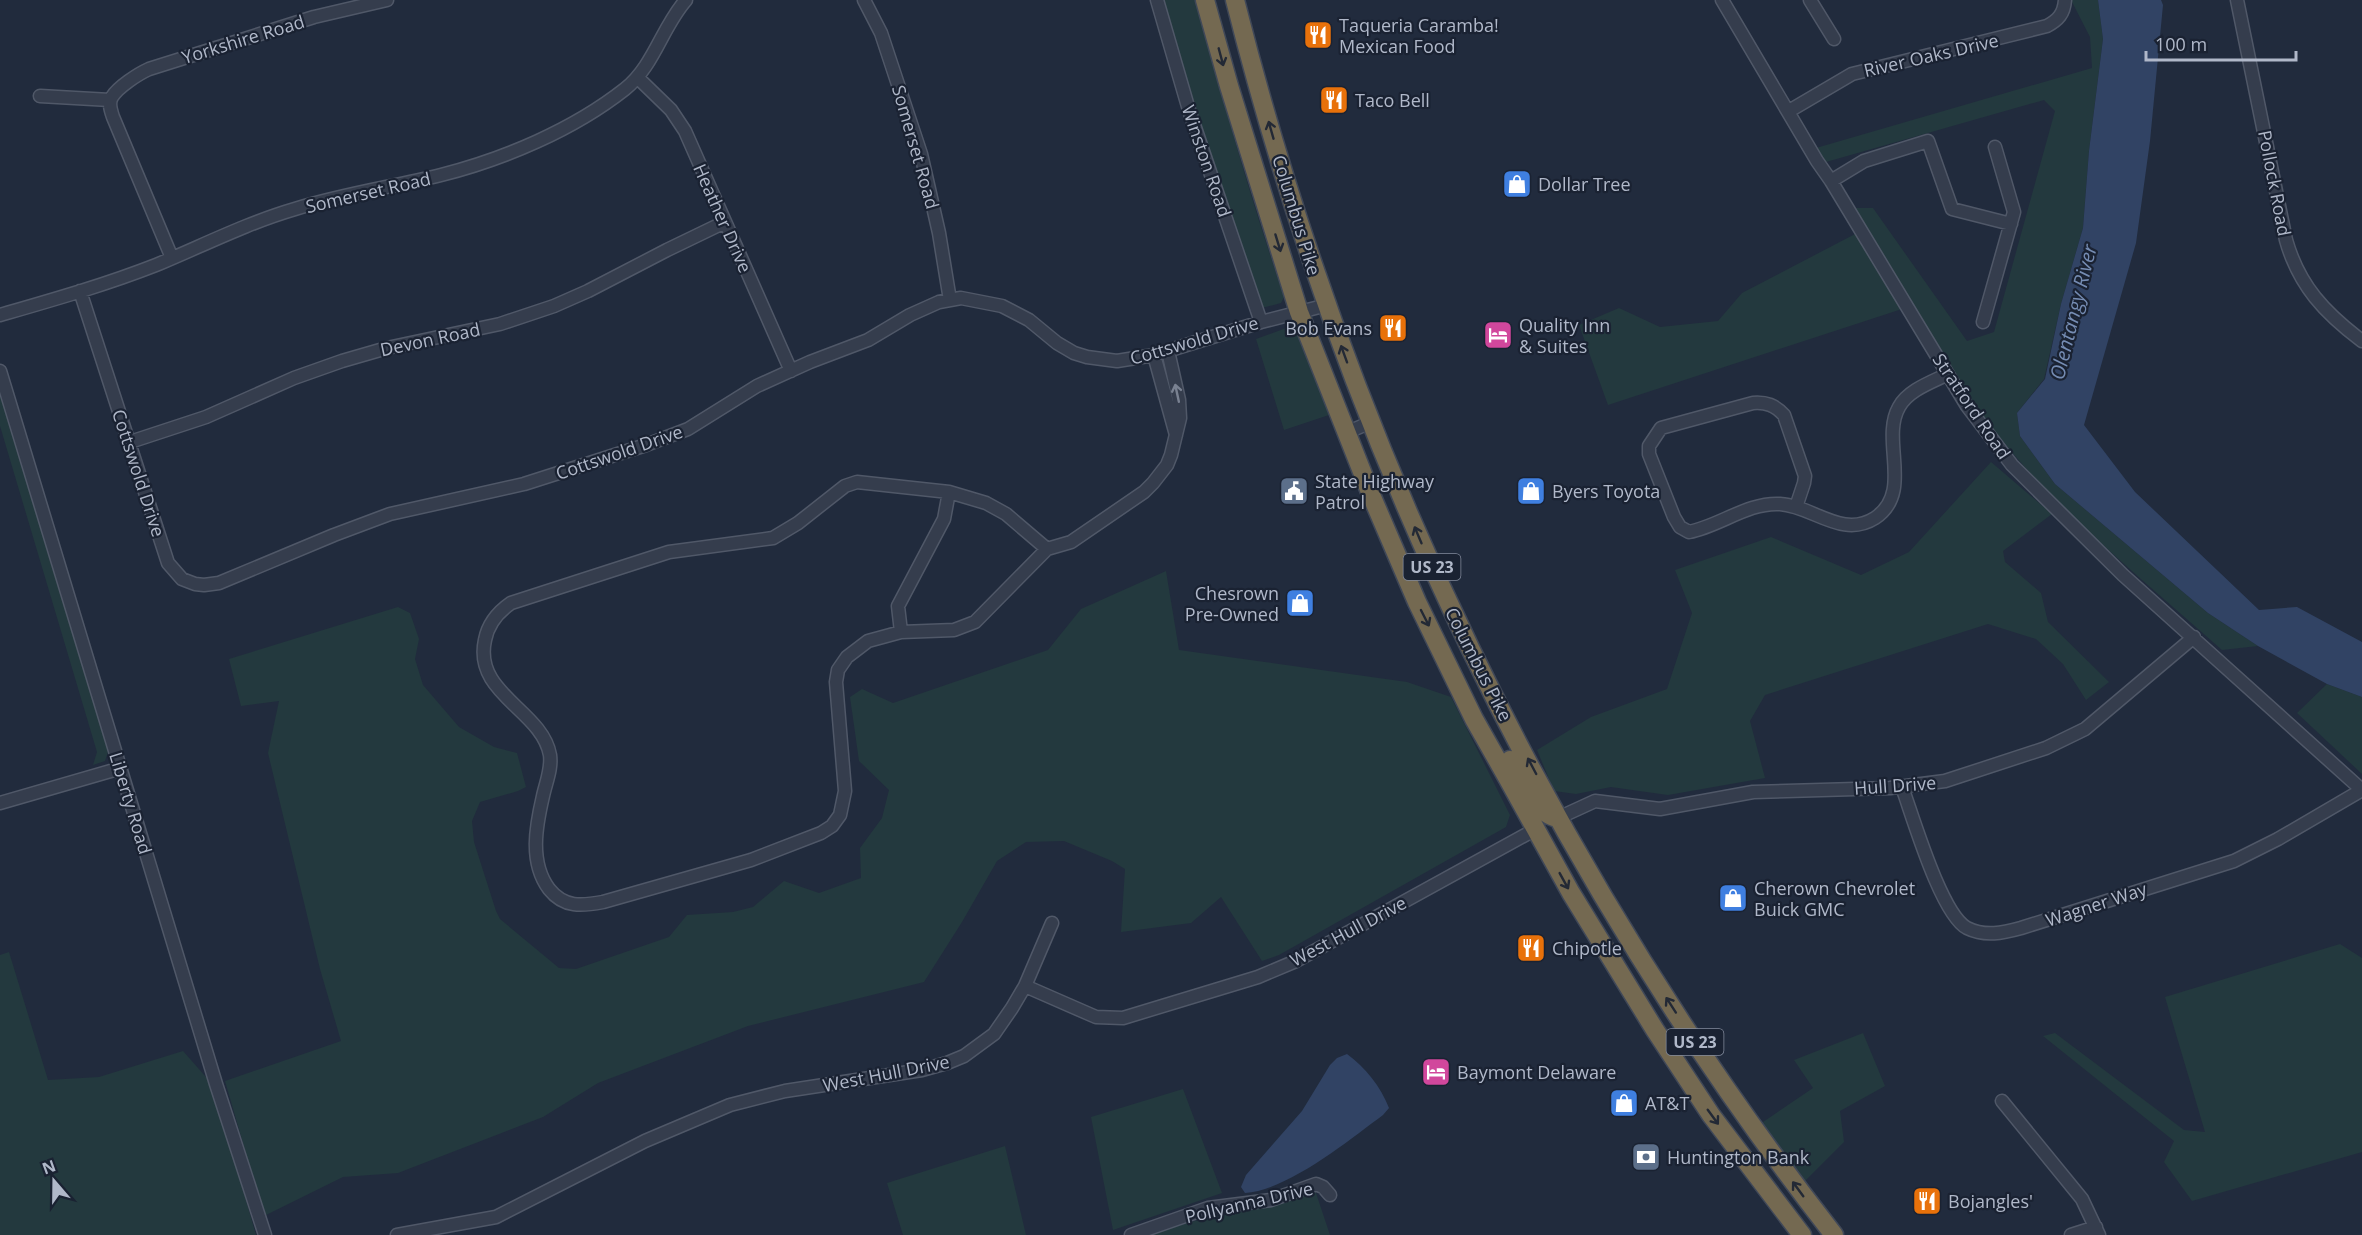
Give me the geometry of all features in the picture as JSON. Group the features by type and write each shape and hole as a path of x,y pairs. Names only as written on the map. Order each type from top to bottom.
{"highway":[{"name":"Columbus Pike","path":"1205,0 1229,86 1299,312 1346,433 1417,602 1474,719 1571,893 1668,1053 1711,1115 1802,1235"},
{"name":"Columbus Pike","path":"1235,0 1274,143 1315,275 1371,422 1457,622 1488,688 1558,818 1630,942 1745,1117 1834,1235"},
{"path":"1474,719 1486,723 1491,728 1539,808 1547,815 1558,818"},
{"path":"1536,830 1547,833 1556,840 1616,935 1630,942"}],"street":[{"name":"Yorkshire Road","path":"110,100 136,75 149,69 314,17 387,0"},
{"name":"Somerset Road","path":"0,315 80,291 172,258 247,225 295,209 339,196 444,174 538,140 598,108 638,78 669,21 687,0"},
{"name":"Somerset Road","path":"864,0 881,33 921,154 939,233 950,300"},
{"name":"Winston Road","path":"1157,0 1189,110 1261,322"},
{"name":"Stratford Road","path":"1722,0 1817,161 1990,438 2037,492 2123,575 2362,790"},
{"path":"1810,0 1834,39"},
{"name":"River Oaks Drive","path":"1789,111 1852,74 2047,26 2058,20 2065,0"},
{"name":"Pollock Road","path":"2238,0 2291,258 2306,287 2317,302 2362,341"},
{"name":"Heather Drive","path":"638,78 679,121 791,371"},
{"path":"40,96 110,100 113,117 172,258"},
{"path":"1831,181 1870,159 1928,141 1952,209 2011,224"},
{"path":"1983,322 2014,212 1995,147"},
{"name":"Devon Road","path":"130,442 206,417 294,378 342,361 387,348 480,329 554,306 725,222"},
{"name":"Cottswold Drive","path":"80,291 168,563 183,579 204,585 247,572 390,514 524,484 665,439 704,420 757,386 850,348 939,302 961,298 1002,306 1029,320 1057,343 1087,357 1117,361 1154,355 1261,322 1327,305"},
{"path":"1047,549 996,508 975,499 949,492 864,482 850,483 798,523 773,538 684,549 655,556 511,603 492,621 483,646 484,663 492,682 540,733 549,754 549,774 536,839 538,865 546,885 557,897 570,904 581,906 603,902 751,860 821,833 832,826 840,815 845,791 836,682 838,670 847,657 860,646 877,638 901,632 954,630 970,625 984,614 1047,549 1071,542 1144,492 1167,465 1177,435 1180,410 1168,351"},
{"path":"1154,355 1177,435"},
{"name":"Liberty Road","path":"0,370 216,1084 265,1235"},
{"path":"1796,507 1805,476 1784,415 1765,402 1753,403 1661,428 1649,446 1649,454 1674,517 1680,527 1689,532 1767,504 1779,503 1855,526 1874,519 1881,513 1890,498 1895,482 1893,431 1900,406 1911,395 1948,374"},
{"path":"1346,433 1371,422"},
{"path":"901,632 898,606 944,519 949,492"},
{"name":"Hull Drive","path":"1558,818 1595,801 1660,809 1753,792 1902,787 1945,781 2065,741 2096,721 2194,637"},
{"path":"0,803 121,768"},
{"name":"Wagner Way","path":"1902,787 1950,909 1957,920 1966,927 1989,934 2021,928 2234,861 2278,839 2362,790"},
{"name":"West Hull Drive","path":"397,1235 496,1216 645,1141 730,1105 784,1091 922,1070 947,1064 964,1056 994,1034 1025,986 1096,1017 1123,1018 1258,977 1296,961 1536,830"},
{"path":"1025,986 1052,923"},
{"path":"2002,1101 2082,1199 2098,1231 2071,1235"},
{"name":"Pollyanna Drive","path":"1131,1235 1208,1208 1271,1200 1316,1184 1323,1187 1330,1195"}],"green space":[{"path":"1164,0 1197,0 1216,75 1284,297 1281,303 1262,308 1188,86"},
{"path":"2071,0 2098,0 2103,39 2089,151 2083,228 2061,304 2044,379 2017,413 2020,436 2055,484 2208,613 2258,646 2222,650 2079,523 2026,468 1980,412 1942,356 1855,208 1873,208 1967,341 1994,332 2055,111 2044,100 1826,162 1816,148 2092,68 2090,37"},
{"path":"1857,233 1902,309 1608,405 1579,325 1619,308 1660,327 1718,321 1742,293"},
{"path":"1289,327 1296,329 1329,415 1284,430 1256,339"},
{"path":"0,393 109,749 105,761 93,765 97,752 0,426"},
{"path":"1991,462 2052,514 2003,551 2005,562 2041,593 2048,622 2109,682 2086,700 2063,664 2036,639 1988,624 1765,695 1750,721 1765,778 1668,795 1611,787 1576,794 1554,791 1537,750 1591,717 1667,689 1692,613 1675,570 1771,537 1861,575 1909,552"},
{"path":"1166,571 1179,650 1407,682 1451,697 1510,815 1506,827 1279,955 1262,961 1221,897 1191,923 1121,932 1125,869 1112,861 1064,841 1026,842 997,861 924,982 748,1026 598,1083 543,1117 398,1173 343,1177 264,1216 225,1081 341,1041 320,969 268,753 279,701 241,706 229,659 398,607 410,613 419,639 415,659 423,685 459,727 494,747 517,753 526,787 480,802 472,821 474,842 496,911 500,919 559,968 576,969 669,937 687,915 733,912 753,907 784,881 819,893 861,878 860,848 882,818 889,790 859,761 850,697 862,689 893,703 1048,650 1081,609"},
{"path":"2327,684 2362,697 2362,774 2297,713"},
{"path":"2340,944 2362,958 2362,1152 2192,1201 2164,1162 2174,1141 2043,1036 2055,1033 2184,1130 2205,1132 2165,997"},
{"path":"9,952 48,1080 99,1077 183,1051 213,1085 256,1235 0,1235 0,955"},
{"path":"1863,1033 1885,1086 1840,1111 1844,1142 1804,1182 1760,1124 1813,1088 1794,1060"},
{"path":"1183,1089 1222,1193 1113,1230 1091,1117"},
{"path":"1005,1146 1026,1235 903,1235 887,1183"},
{"path":"1315,1190 1330,1235 1150,1235 1185,1223 1258,1208"}],"water":[{"name":"Olentangy River","path":"2098,0 2161,0 2163,5 2150,141 2136,243 2084,425 2135,492 2259,610 2297,607 2362,642 2362,697 2327,684 2258,646 2208,613 2055,484 2020,436 2017,413 2045,379 2061,304 2083,228 2089,151 2103,39"},
{"path":"1347,1054 1372,1078 1389,1108 1353,1138 1317,1163 1280,1183 1245,1193 1241,1187 1246,1175 1302,1111 1330,1065 1337,1058"}],"place":[{"name":"Taqueria Caramba! Mexican Food","path":"1318,35"},
{"name":"Taco Bell","path":"1334,100"},
{"name":"Dollar Tree","path":"1517,184"},
{"name":"Bob Evans","path":"1393,328"},
{"name":"Quality Inn & Suites","path":"1498,335"},
{"name":"State Highway Patrol","path":"1294,491"},
{"name":"Byers Toyota","path":"1531,491"},
{"name":"Chesrown Pre-Owned","path":"1300,603"},
{"name":"Cherown Chevrolet Buick GMC","path":"1733,898"},
{"name":"Chipotle","path":"1531,948"},
{"name":"Baymont Delaware","path":"1436,1072"},
{"name":"AT&T","path":"1624,1103"},
{"name":"Huntington Bank","path":"1646,1157"},
{"name":"Bojangles'","path":"1927,1201"}]}
